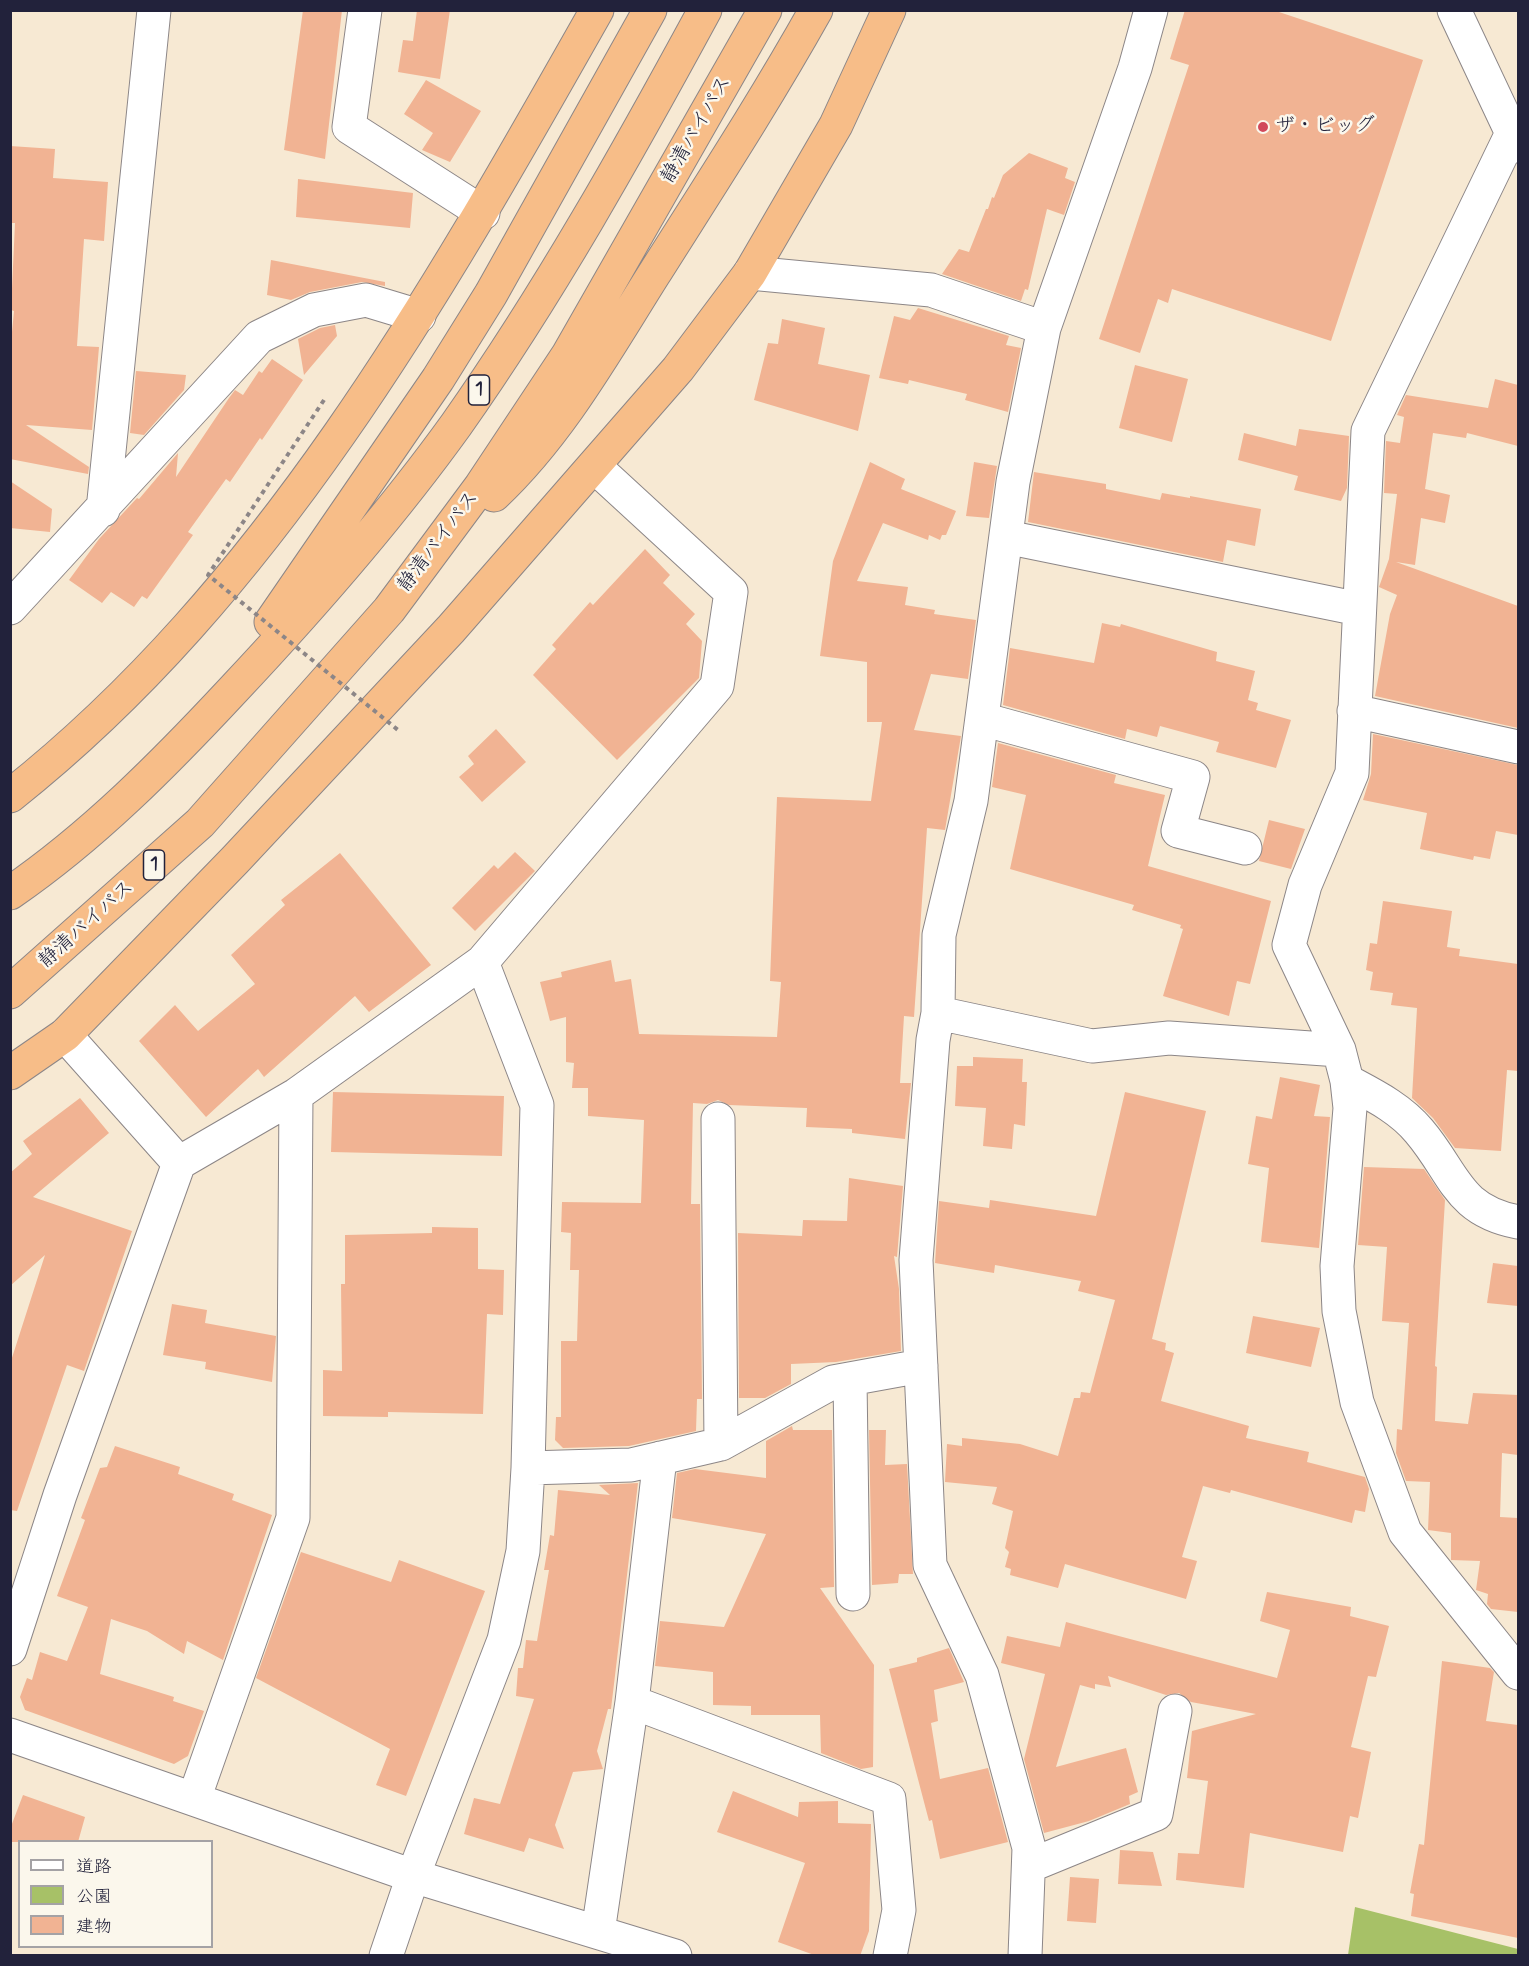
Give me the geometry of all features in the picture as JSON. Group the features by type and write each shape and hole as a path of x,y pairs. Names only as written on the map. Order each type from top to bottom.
{"highway":[{"path":"10,796 56,760 169,650 260,543 419,316 483,213 597,10"},
{"path":"196,729 438,379 491,294 650,10"},
{"name":"1","path":"10,893 39,873 111,812 196,729 267,654 363,543 455,426 529,317 651,110 705,10"},
{"name":"静清バイパス","path":"10,992 200,823 388,610 481,486 568,355 765,10"},
{"path":"426,559 512,478 582,387 772,89 816,10"},
{"path":"10,1073 65,1035 356,731 678,369 750,273 836,125 889,10"}],"street":[{"path":"103,510 154,10"},
{"path":"365,10 349,128 483,213"},
{"path":"1025,1956 1029,1848 982,1675 930,1564 916,1260 933,1040 938,1013 939,935 971,801 1013,482 1044,328 1135,68 1151,10"},
{"path":"1454,10 1515,139 1368,431 1352,773 1305,885 1289,945 1343,1066 1350,1108 1337,1266 1339,1311 1357,1401 1405,1532 1518,1673"},
{"path":"750,273 932,290 1044,328"},
{"path":"10,608 103,510 259,337 314,310 366,300 419,316"},
{"path":"10,1649 60,1495 179,1163 296,1095 482,962 717,686 731,592 594,466"},
{"path":"1006,537 1359,609"},
{"path":"1354,711 1518,747"},
{"path":"982,719 1193,777 1178,831 1245,848"},
{"path":"386,1956 413,1876 504,1640 523,1551 528,1468 537,1105 482,962"},
{"path":"938,1013 1092,1046 1169,1038 1343,1066 1419,1131 1464,1196 1479,1209 1518,1222"},
{"path":"65,1035 179,1163"},
{"path":"194,1799 293,1518 296,1095"},
{"path":"717,1119 722,1444"},
{"path":"528,1468 631,1464 722,1444 833,1382 921,1366"},
{"path":"850,1379 853,1594"},
{"path":"598,1932 632,1702 660,1458"},
{"path":"632,1702 889,1799 899,1910 890,1956"},
{"path":"1029,1866 1156,1814 1175,1711"},
{"path":"10,1735 413,1876 675,1956"}],"path":[{"path":"324,400 208,574 398,730"}],"green space":[{"path":"1355,1907 1518,1949 1518,1955 1348,1955"}],"building":[{"path":"303,10 342,10 325,159 284,150"},
{"path":"417,10 450,10 440,79 398,72 403,40 413,41"},
{"path":"1185,10 1273,10 1423,60 1331,341 1172,289 1168,303 1158,299 1140,353 1099,339 1189,65 1170,59"},
{"path":"426,80 481,111 450,162 422,150 433,133 404,114"},
{"path":"10,146 55,149 53,178 108,182 104,241 84,239 77,346 99,347 92,430 26,425 89,467 88,474 10,459 10,353 14,311 11,310 15,223 10,223"},
{"path":"1029,153 1068,168 1065,178 1075,182 1064,215 1047,209 1028,290 1025,289 1021,301 942,274 959,249 969,252 986,209 992,197 994,198 1003,175"},
{"path":"298,179 413,193 410,228 296,217"},
{"path":"271,260 385,282 385,286 362,282 310,292 291,300 267,295"},
{"path":"918,308 1009,336 1006,345 1021,348 1008,412 965,400 967,394 909,380 908,384 879,378 894,316 910,320"},
{"path":"782,319 825,328 818,364 870,375 858,431 754,400 768,343 778,344"},
{"path":"335,325 337,336 304,375 298,339 320,328"},
{"path":"272,359 303,380 262,440 260,438 230,482 226,479 188,532 193,535 147,599 142,596 134,607 111,592 102,603 69,580 99,539 137,498 139,499 178,453 176,477 235,390 243,395 259,371 262,373"},
{"path":"1135,365 1188,379 1172,442 1119,428"},
{"path":"136,371 186,375 184,390 144,435 130,433"},
{"path":"1495,379 1518,385 1518,446 1467,433 1466,438 1433,433 1425,489 1450,495 1445,523 1421,518 1415,565 1396,562 1518,606 1518,728 1375,696 1390,614 1397,595 1379,587 1389,559 1397,494 1384,493 1386,441 1400,443 1404,417 1397,415 1406,395 1488,408"},
{"path":"1299,429 1349,436 1347,488 1341,501 1294,490 1298,476 1238,460 1244,433 1296,446"},
{"path":"870,462 905,479 901,489 956,511 946,535 942,535 940,540 929,535 928,540 883,523 857,581 908,587 905,605 935,610 934,614 976,620 968,679 931,674 914,730 961,736 945,830 927,828 914,1017 904,1016 900,1083 911,1083 905,1139 852,1133 852,1129 806,1127 807,1108 729,1105 718,1100 707,1104 693,1103 691,1204 700,1204 702,1399 697,1399 696,1431 629,1446 563,1448 555,1440 556,1417 561,1417 561,1341 577,1341 579,1270 570,1270 571,1233 561,1232 562,1202 641,1203 644,1120 588,1116 588,1088 572,1088 574,1063 566,1062 566,1017 550,1021 540,982 562,977 561,972 611,960 615,982 631,979 639,1034 777,1037 781,982 770,981 777,797 871,801 882,722 867,722 867,662 820,656 833,561"},
{"path":"974,462 997,466 989,518 966,516"},
{"path":"1034,472 1106,484 1106,489 1160,500 1162,493 1261,509 1255,546 1227,540 1223,562 1028,522"},
{"path":"10,481 52,509 50,532 10,528"},
{"path":"645,549 670,575 663,583 695,614 686,624 702,641 699,678 617,760 533,675 556,649 552,645 590,602 593,605"},
{"path":"1102,623 1120,627 1121,624 1217,652 1216,661 1255,671 1248,700 1258,703 1256,710 1291,720 1276,768 1216,752 1219,742 1160,726 1157,737 1127,729 1125,739 1003,705 1010,648 1094,663"},
{"path":"496,729 526,762 482,802 459,777 474,764 468,756"},
{"path":"1373,734 1518,765 1518,835 1496,831 1490,859 1474,856 1473,860 1420,849 1427,813 1363,800 1371,774"},
{"path":"998,743 1116,775 1114,783 1165,795 1148,866 1271,901 1250,984 1237,981 1229,1016 1163,996 1183,929 1180,928 1181,925 1132,910 1134,905 1010,869 1026,795 992,787"},
{"path":"1269,820 1305,829 1291,869 1259,861"},
{"path":"515,852 535,871 475,931 452,908 494,865 498,869"},
{"path":"340,853 431,965 369,1012 355,996 264,1077 258,1069 206,1117 139,1041 175,1005 198,1031 255,984 231,955 285,905 281,900"},
{"path":"1383,901 1452,911 1447,947 1460,949 1459,956 1518,964 1518,1071 1507,1070 1501,1151 1455,1148 1433,1118 1412,1098 1417,1008 1391,1005 1393,993 1370,990 1373,972 1366,970 1370,943 1377,944"},
{"path":"973,1057 1023,1059 1022,1082 1027,1082 1025,1126 1014,1124 1012,1149 983,1146 986,1108 955,1106 957,1066 973,1066"},
{"path":"1280,1077 1320,1085 1314,1116 1330,1117 1319,1248 1261,1242 1269,1168 1248,1164 1256,1116 1272,1119"},
{"path":"333,1092 504,1096 502,1156 331,1152"},
{"path":"1125,1092 1206,1111 1152,1339 1166,1343 1165,1350 1174,1353 1161,1401 1249,1426 1246,1438 1309,1452 1307,1462 1365,1477 1369,1489 1365,1512 1355,1510 1352,1523 1231,1490 1230,1493 1203,1486 1182,1557 1197,1561 1186,1599 1065,1564 1058,1588 1010,1575 1011,1569 1005,1567 1009,1552 1005,1548 1013,1511 992,1504 997,1487 945,1482 947,1444 962,1446 962,1438 1020,1444 1058,1456 1074,1398 1080,1398 1081,1392 1090,1393 1115,1300 1078,1291 1081,1281 995,1265 994,1273 935,1263 939,1201 989,1208 990,1200 1096,1216"},
{"path":"80,1098 109,1133 33,1197 132,1231 84,1371 67,1365 17,1511 10,1510 10,1364 45,1255 10,1286 10,1173 32,1154 23,1141"},
{"path":"1364,1167 1424,1169 1445,1200 1435,1366 1437,1367 1435,1421 1468,1424 1473,1393 1518,1395 1518,1455 1502,1453 1500,1517 1518,1518 1518,1612 1491,1609 1487,1604 1488,1594 1476,1590 1480,1561 1451,1560 1451,1533 1428,1530 1430,1482 1406,1481 1396,1453 1397,1429 1402,1430 1409,1323 1382,1321 1387,1247 1358,1245"},
{"path":"849,1178 903,1186 897,1257 894,1256 899,1289 901,1351 836,1362 791,1364 791,1384 765,1398 739,1398 738,1233 802,1236 803,1220 847,1221"},
{"path":"432,1227 478,1228 478,1269 504,1270 503,1315 487,1314 483,1414 388,1412 388,1417 323,1416 323,1370 342,1371 341,1284 345,1284 345,1235 432,1233"},
{"path":"1493,1263 1518,1266 1518,1306 1487,1303"},
{"path":"172,1304 207,1310 205,1323 276,1336 272,1382 205,1369 206,1362 163,1355"},
{"path":"1253,1316 1320,1328 1311,1367 1246,1353"},
{"path":"792,1426 793,1430 832,1430 834,1587 820,1588 874,1665 873,1767 861,1769 821,1753 820,1715 751,1715 751,1706 713,1705 713,1672 655,1666 660,1621 724,1627 766,1534 672,1518 677,1473 695,1469 766,1478 766,1441"},
{"path":"869,1430 886,1430 885,1465 907,1464 913,1574 899,1574 898,1583 872,1585"},
{"path":"115,1446 180,1467 178,1474 234,1494 232,1500 272,1515 223,1660 187,1641 184,1654 147,1631 111,1619 100,1674 174,1697 173,1701 204,1711 188,1756 174,1764 25,1710 20,1697 27,1678 32,1680 40,1652 67,1661 88,1607 57,1596 85,1520 81,1518 100,1468 107,1467"},
{"path":"638,1483 611,1709 608,1709 597,1751 603,1769 573,1772 555,1825 564,1849 529,1838 524,1852 464,1834 474,1798 500,1804 534,1699 516,1696 518,1668 523,1668 526,1640 537,1641 549,1570 544,1570 550,1535 554,1536 558,1490 610,1495 599,1485"},
{"path":"301,1552 391,1582 399,1560 485,1591 406,1796 376,1785 390,1749 256,1678"},
{"path":"1267,1592 1351,1607 1350,1616 1389,1626 1376,1677 1368,1676 1351,1747 1371,1752 1358,1818 1350,1816 1343,1852 1250,1833 1244,1888 1176,1880 1178,1853 1199,1854 1208,1781 1187,1778 1192,1731 1256,1714 1191,1702 1179,1693 1166,1695 1108,1676 1111,1687 1095,1684 1095,1689 1080,1685 1056,1767 1126,1748 1138,1792 1129,1796 1130,1804 1089,1821 1044,1833 1024,1759 1045,1674 1001,1663 1007,1636 1060,1647 1066,1622 1277,1678 1290,1630 1260,1621"},
{"path":"949,1648 964,1682 934,1690 938,1721 931,1723 940,1779 988,1768 1008,1842 940,1859 932,1820 929,1821 889,1669 917,1662 917,1658"},
{"path":"1442,1661 1490,1668 1494,1672 1486,1721 1518,1725 1518,1938 1411,1916 1414,1894 1410,1893 1419,1844 1424,1845"},
{"path":"733,1791 798,1817 799,1802 838,1801 838,1823 871,1824 869,1931 860,1956 817,1956 778,1942 805,1863 717,1832"},
{"path":"23,1795 85,1817 79,1840 10,1842 10,1829"},
{"path":"1120,1850 1153,1852 1162,1886 1118,1884"},
{"path":"1070,1877 1099,1879 1096,1923 1067,1921"}],"place":[{"name":"ザ・ビッグ","path":"1263,127"}]}
